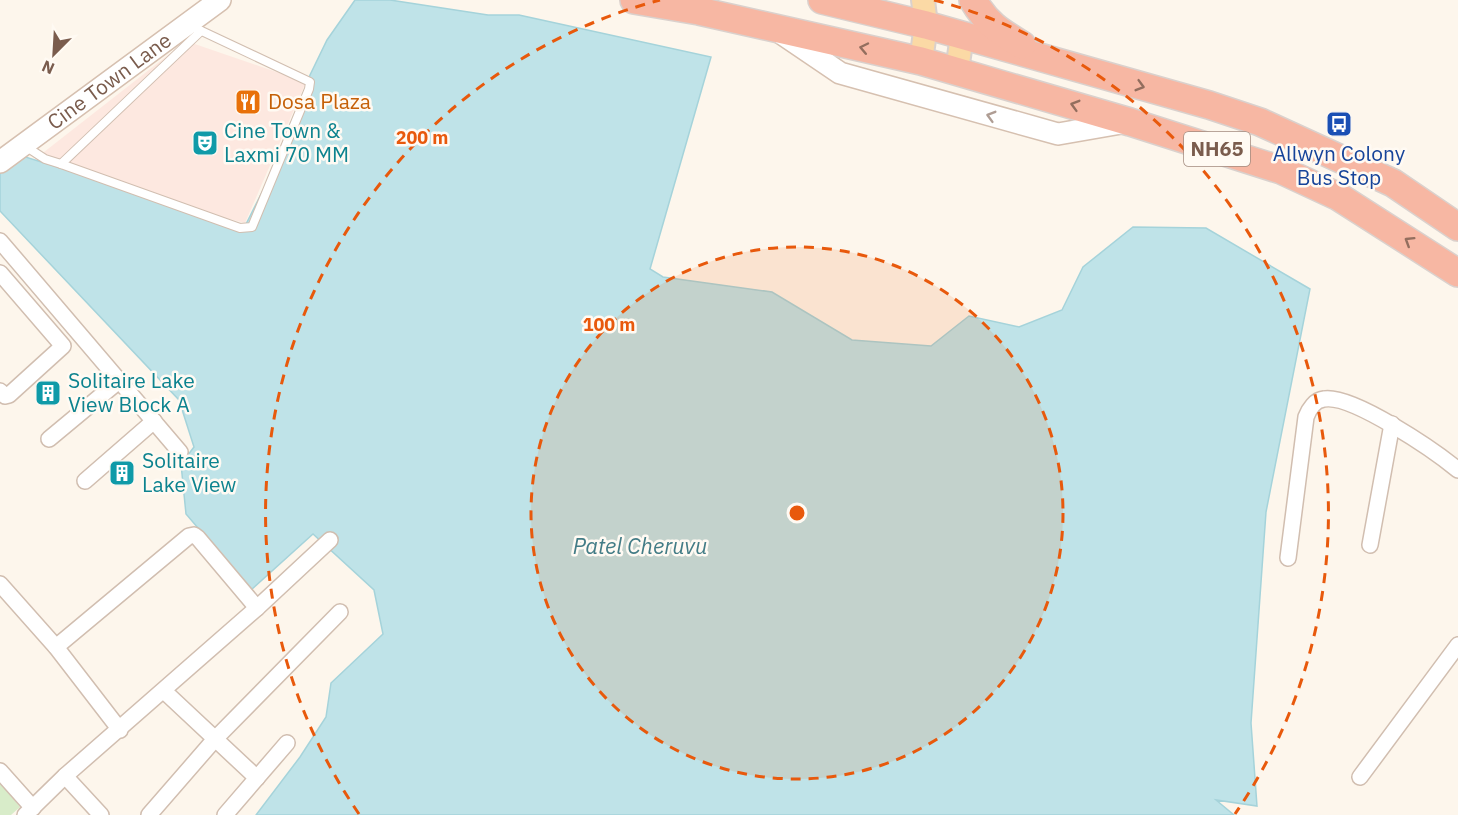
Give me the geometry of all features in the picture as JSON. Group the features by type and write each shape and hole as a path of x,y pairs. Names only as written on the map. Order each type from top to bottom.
{"highway":[{"name":"NH65","path":"634,0 699,11 957,70 1281,170 1339,197 1458,273"},
{"name":"NH65","path":"822,0 925,13 962,36 1260,122 1393,183 1456,223"},
{"path":"974,0 983,17 1000,32 1045,59"}],"main road":[{"path":"921,61 925,13"},
{"path":"957,70 962,36"}],"street":[{"name":"Cine Town Lane","path":"0,162 194,28 220,0"},
{"path":"775,29 840,74 1058,134 1130,122"},
{"path":"0,241 180,452"},
{"path":"0,273 63,346 9,395 5,396 0,391"},
{"path":"49,439 120,380"},
{"path":"1287,558 1306,417 1310,406 1323,399 1338,399 1392,424 1437,453 1458,470"},
{"path":"85,481 154,422"},
{"path":"1370,545 1392,424"},
{"path":"56,647 189,536 194,535 257,608"},
{"path":"0,771 29,812 65,776 164,691 330,540"},
{"path":"0,584 56,647 120,730"},
{"path":"149,815 215,739 340,612"},
{"path":"1360,777 1458,645"},
{"path":"164,691 257,778"},
{"path":"225,815 287,743"},
{"path":"65,776 101,815"}],"lane":[{"path":"24,145 45,159 240,228 252,227 310,82 194,28 61,164"}],"shaded area":[{"path":"186,41 306,82 245,223 139,196 30,163"}],"green space":[{"path":"0,783 20,807 11,815 0,815"}],"water":[{"name":"Patel Cheruvu","path":"355,0 390,0 488,15 519,15 711,57 650,269 663,277 772,292 852,340 931,346 969,316 1019,327 1062,310 1083,267 1133,227 1206,228 1310,289 1266,512 1251,723 1257,806 1216,800 1234,815 256,815 300,757 326,717 331,683 383,634 374,590 313,534 251,590 186,514 181,464 194,447 179,400 0,211 0,170 13,153 245,226 287,143 310,75 327,40"}],"place":[{"name":"Dosa Plaza","path":"248,102"},
{"name":"Allwyn Colony Bus Stop","path":"1339,124"},
{"name":"Cine Town & Laxmi 70 MM","path":"205,143"},
{"name":"Solitaire Lake View Block A","path":"48,393"},
{"name":"Solitaire Lake View","path":"122,473"}]}
